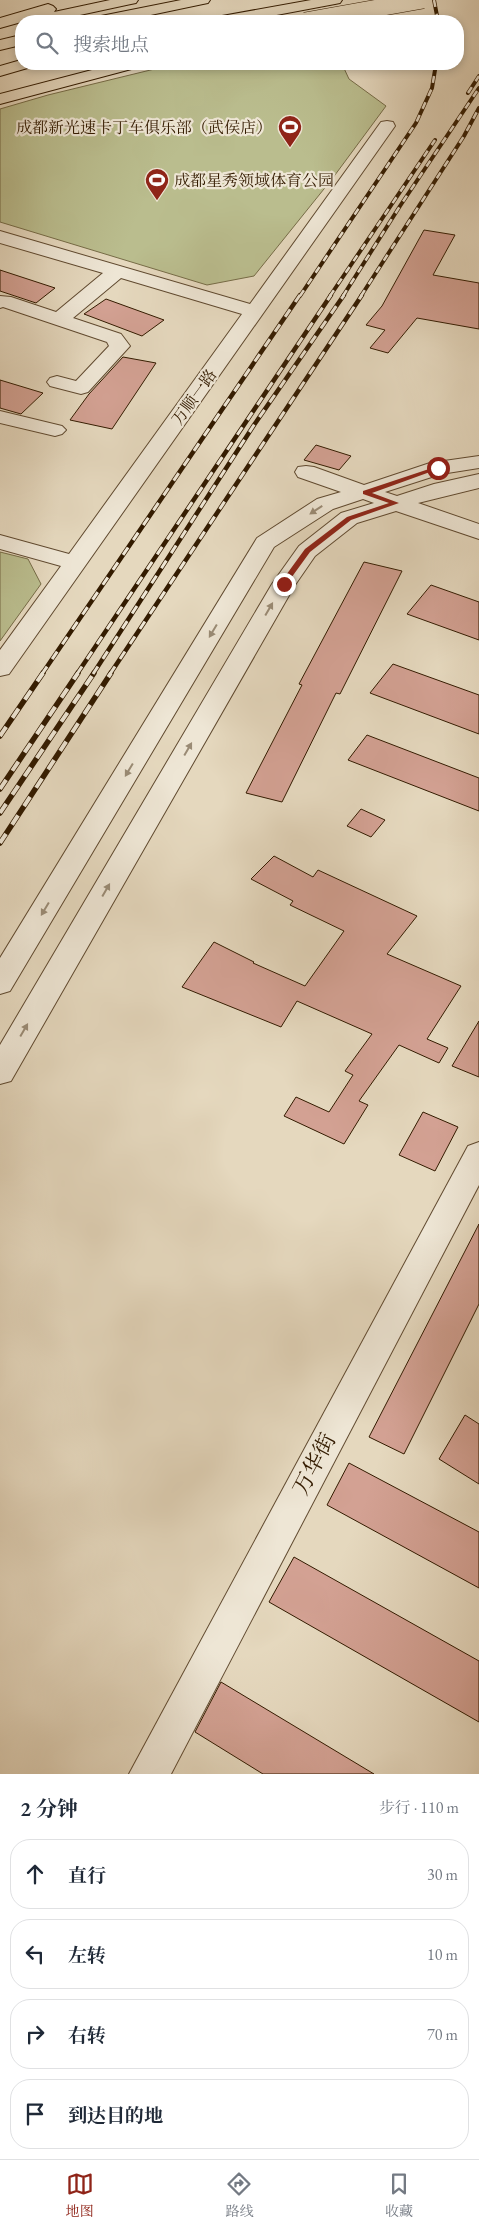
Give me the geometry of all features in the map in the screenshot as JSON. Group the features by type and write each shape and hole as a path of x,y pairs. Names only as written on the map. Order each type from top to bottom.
{"main road":[{"path":"21,15 86,0"},
{"path":"75,15 203,0"},
{"path":"254,15 335,0"},
{"path":"374,15 403,9 414,0"},
{"path":"339,15 423,0"},
{"path":"114,15 132,7"},
{"path":"0,23 15,17"},
{"path":"0,30 15,26"},
{"path":"0,45 15,41"},
{"path":"0,71 15,67"},
{"path":"0,89 68,70"},
{"path":"0,99 109,70"}],"street":[{"name":"万顺一路","path":"0,668 387,126"},
{"path":"0,237 255,312"},
{"path":"58,320 118,272"},
{"path":"0,302 4,301 114,338 120,346 81,388 57,382"},
{"path":"0,416 55,430"},
{"path":"0,984 265,543 325,504 366,493 438,468 479,462"},
{"path":"306,472 479,532"},
{"path":"0,1072 284,584 307,551 349,518 442,489 479,481"},
{"path":"0,542 76,563"},
{"name":"万华街","path":"148,1774 479,1155"}],"green space":[{"path":"150,70 345,70 349,79 386,106 332,179 254,276 207,285 0,222 0,109 48,95"},
{"path":"0,552 28,559 41,584 0,641"}],"building":[{"path":"424,230 455,235 433,275 479,283 479,329 417,318 388,353 370,348 385,330 366,325 382,306"},
{"path":"0,270 55,288 36,303 0,291"},
{"path":"106,299 164,320 142,336 84,314"},
{"path":"123,357 156,363 112,429 70,420 89,394"},
{"path":"0,380 43,393 21,414 0,408"},
{"path":"316,445 351,456 339,470 304,460"},
{"path":"364,562 402,571 340,694 336,693 282,802 246,793 302,685 299,684"},
{"path":"431,585 479,602 479,640 407,614"},
{"path":"393,664 479,695 479,734 370,693"},
{"path":"367,735 479,778 479,811 348,760"},
{"path":"361,809 385,820 371,837 347,826"},
{"path":"274,856 313,877 318,870 417,916 387,954 461,986 427,1039 448,1048 439,1063 399,1045 359,1101 368,1105 344,1144 284,1116 296,1097 329,1112 353,1075 345,1071 372,1034 297,1001 281,1027 182,987 214,942 253,963 305,986 344,931 290,905 293,901 251,879"},
{"path":"479,1021 479,1077 452,1066"},
{"path":"423,1112 458,1127 435,1171 399,1155"},
{"path":"479,1224 479,1304 404,1454 369,1437"},
{"path":"465,1415 479,1424 479,1484 439,1459"},
{"path":"349,1463 479,1532 479,1588 327,1505"},
{"path":"294,1557 479,1661 479,1722 269,1602"},
{"path":"221,1682 374,1774 263,1774 195,1732"}],"railway":[{"path":"434,0 437,15"},
{"path":"300,296 416,123 432,88 435,70"},
{"path":"468,93 479,76"},
{"path":"343,296 400,206 479,88"},
{"path":"361,296 464,136 479,108"},
{"path":"330,296 435,140"},
{"path":"42,674 300,295"},
{"path":"77,674 331,295"},
{"path":"93,674 254,425 344,295"},
{"path":"110,674 362,295"},
{"path":"0,736 43,673"},
{"path":"0,789 78,673"},
{"path":"0,813 94,673"},
{"path":"0,843 111,673"}],"place":[{"name":"成都新光速卡丁车俱乐部（武侯店）","path":"290,148"},
{"name":"成都星秀领域体育公园","path":"157,201"}],"route":[{"path":"284,584 307,551 349,518 396,503 366,493 438,468"}]}
